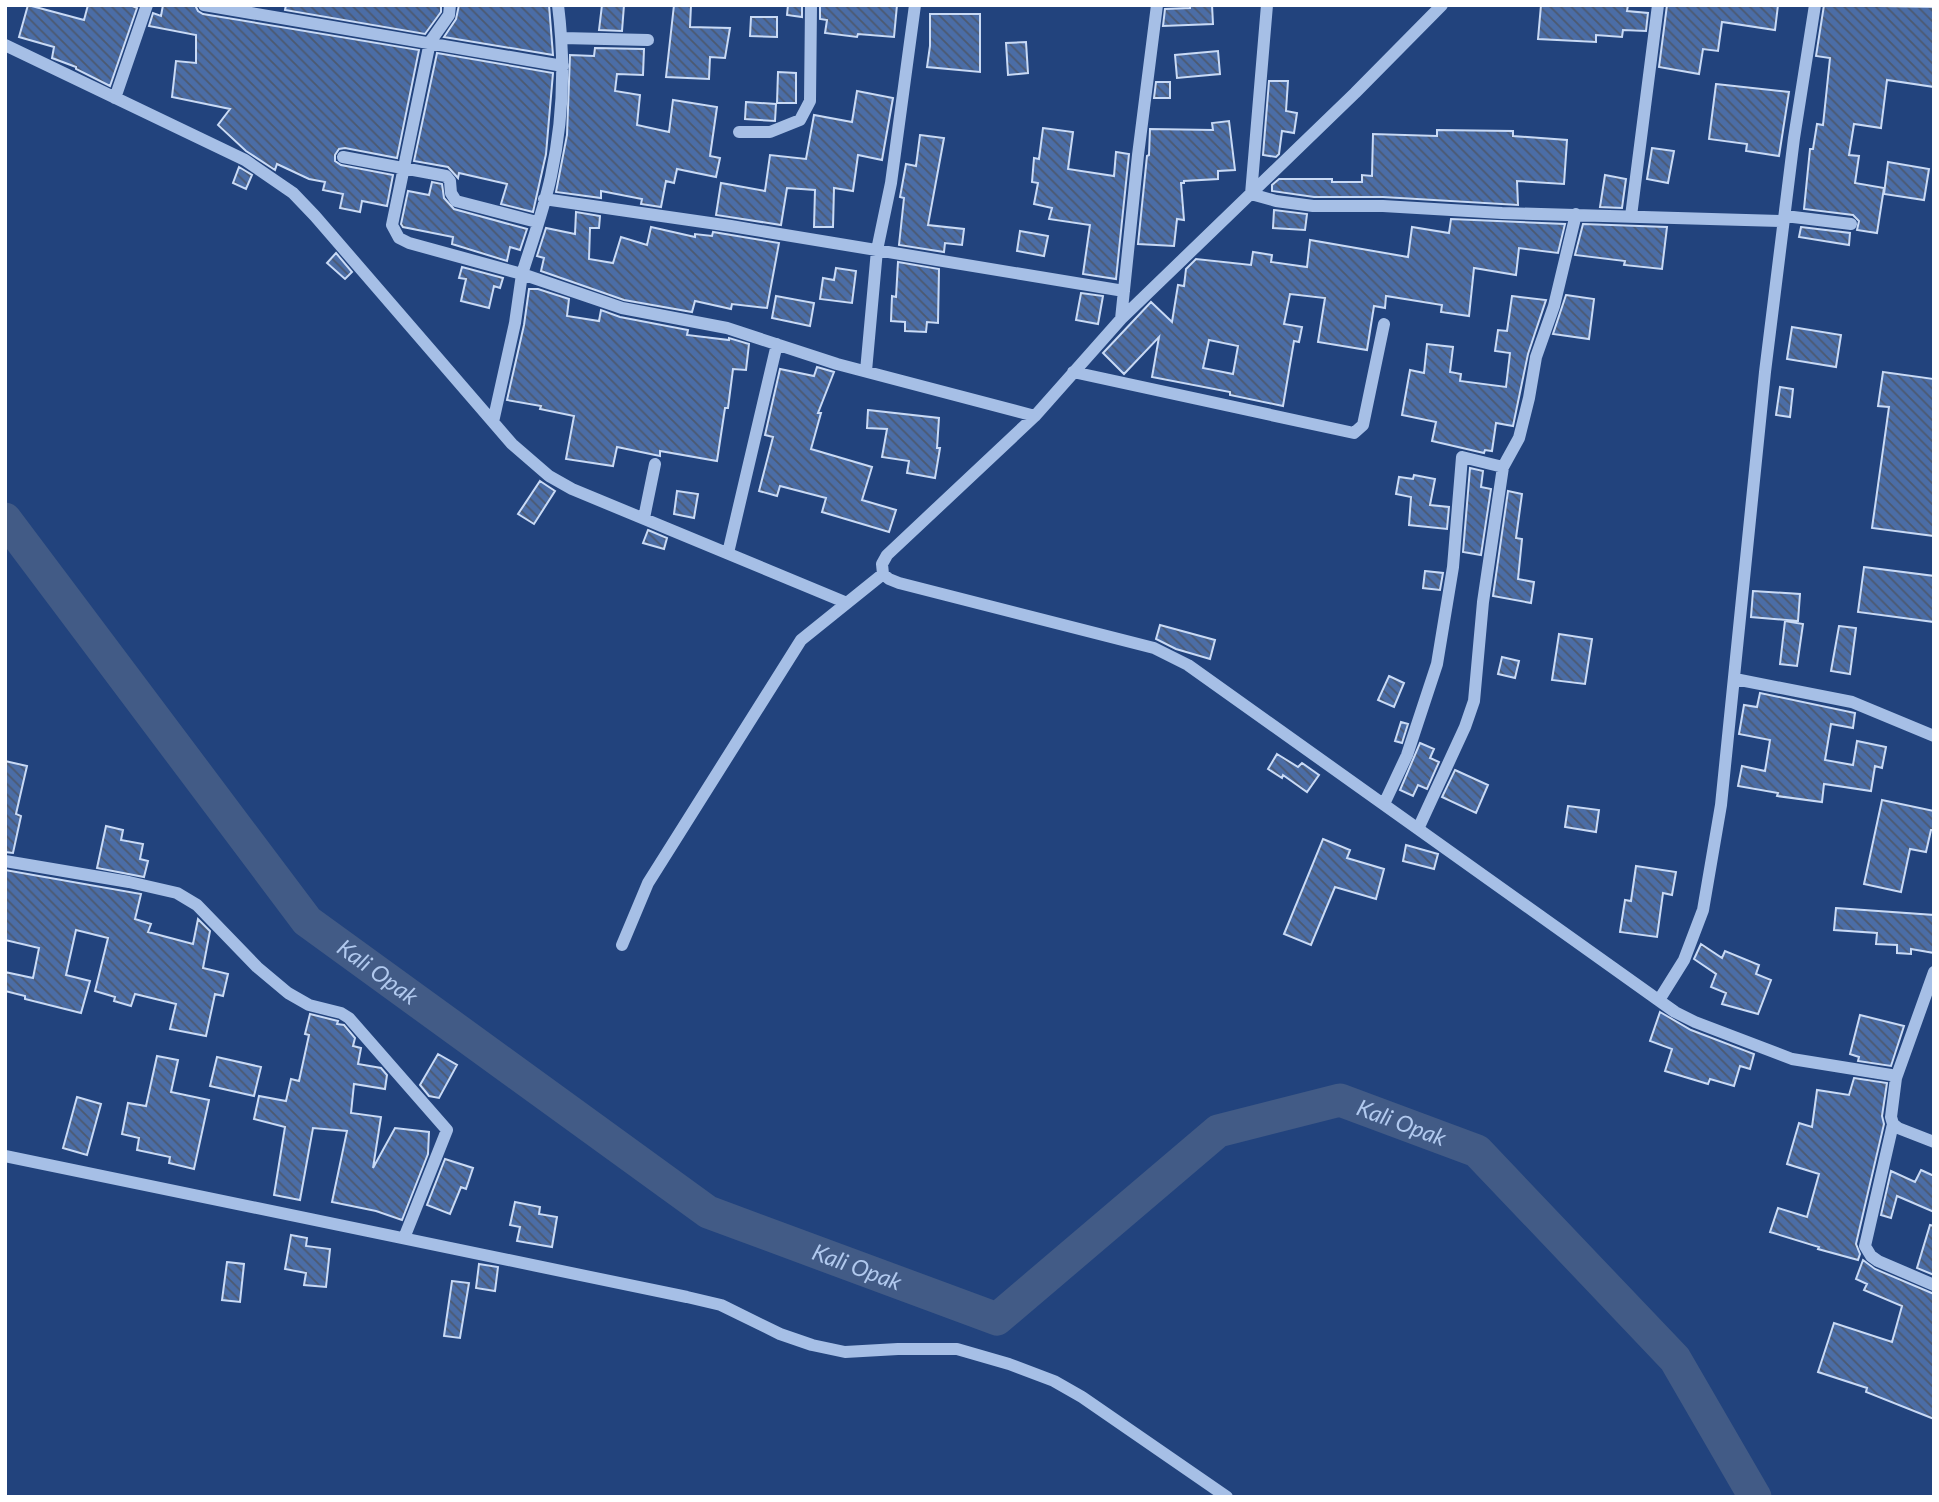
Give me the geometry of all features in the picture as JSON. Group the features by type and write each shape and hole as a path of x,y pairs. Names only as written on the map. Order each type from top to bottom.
{"street":[{"path":"115,98 147,5"},
{"path":"204,5 563,66"},
{"path":"450,5 449,15 430,42 392,225 399,238 522,274 622,308 727,328 866,371 1035,416"},
{"path":"493,422 515,323 522,274 551,177 557,139 563,66 558,5"},
{"path":"739,132 771,132 800,120 810,101 811,5"},
{"path":"866,371 877,250 891,183 915,5"},
{"path":"1121,319 1157,5"},
{"path":"1251,194 1267,5"},
{"path":"1441,5 1121,319 1035,416 887,555 882,564 883,574 899,583 1154,648 1188,665 1675,1012 1791,1059 1896,1078"},
{"path":"1631,216 1658,5"},
{"path":"1659,1000 1684,960 1703,910 1721,806 1765,372 1815,5"},
{"path":"562,38 648,40"},
{"path":"5,45 245,160 293,193 316,216 493,422 530,462 549,476 572,489 847,603"},
{"path":"343,157 449,177 451,192 456,201 537,222"},
{"path":"1251,194 1276,201 1313,206 1784,219 1851,224"},
{"path":"544,199 1124,291"},
{"path":"1418,829 1465,727 1474,701 1483,602 1503,467 1519,438 1536,357 1554,306 1576,214"},
{"path":"1073,372 1354,433 1363,425 1384,324"},
{"path":"728,553 777,344"},
{"path":"1384,804 1407,755 1437,664 1453,567 1462,457 1503,467"},
{"path":"645,519 655,464"},
{"path":"622,945 648,883 801,640 883,574"},
{"path":"1735,679 1852,702 1934,736"},
{"path":"5,861 177,893 197,905 257,967 288,993 309,1005 341,1013 349,1018 447,1130 404,1238"},
{"path":"1934,972 1929,1003 1896,1078 1891,1117 1893,1124 1865,1246 1878,1261 1934,1285"},
{"path":"1893,1124 1934,1142"},
{"path":"5,1156 721,1305 780,1334 845,1352 957,1349 1054,1381 1082,1397 1227,1497"}],"building":[{"path":"28,5 84,20 88,5 130,5 137,8 110,86 76,67 52,58 54,47 19,37"},
{"path":"163,5 195,5 203,14 419,50 397,158 345,148 339,149 335,155 335,161 341,165 393,175 387,206 362,201 360,212 340,208 343,194 323,190 325,182 309,179 277,164 275,170 246,151 218,125 230,109 172,97 176,61 196,63 196,35 149,26 153,13 161,16"},
{"path":"286,5 441,5 441,12 425,34 285,10"},
{"path":"459,5 549,5 553,55 444,37 456,19"},
{"path":"602,5 624,5 622,31 599,30"},
{"path":"674,5 691,5 690,27 730,28 725,58 710,57 709,79 666,77"},
{"path":"788,5 802,5 802,17 787,15"},
{"path":"820,5 897,5 894,37 858,34 857,37 825,33 827,20 820,19"},
{"path":"1190,5 1212,5 1213,24 1163,26 1165,9 1190,8"},
{"path":"1541,5 1628,5 1627,11 1648,13 1646,31 1623,30 1622,37 1596,35 1596,42 1538,39"},
{"path":"1667,5 1778,5 1775,30 1722,22 1718,51 1703,49 1699,74 1659,67"},
{"path":"1824,5 1934,7 1934,87 1887,80 1881,128 1854,124 1849,155 1859,156 1855,183 1884,188 1877,233 1857,230 1859,221 1853,215 1804,209 1810,149 1813,149 1817,124 1823,125 1830,58 1816,56"},
{"path":"930,14 980,14 980,72 927,67"},
{"path":"751,17 777,17 777,37 750,36"},
{"path":"1026,42 1028,73 1008,75 1006,43"},
{"path":"595,48 644,49 643,75 617,74 615,91 640,95 637,125 669,132 673,100 717,107 710,156 720,158 716,177 677,169 674,183 666,181 661,207 641,204 642,199 601,191 601,198 556,192 567,135 570,55 594,56"},
{"path":"1218,51 1220,74 1177,78 1175,55"},
{"path":"437,53 553,73 546,154 533,212 501,204 507,184 459,173 458,178 448,167 414,161"},
{"path":"778,72 796,73 796,103 777,103"},
{"path":"1269,81 1288,81 1286,111 1297,113 1294,133 1282,131 1279,154 1276,157 1263,155"},
{"path":"1156,82 1170,82 1170,98 1154,98"},
{"path":"1716,84 1789,92 1779,156 1746,151 1747,144 1709,139"},
{"path":"857,91 893,98 882,160 858,155 853,191 834,188 833,227 814,227 815,190 787,188 781,225 716,215 721,183 765,191 770,155 806,159 814,115 852,122"},
{"path":"746,102 776,104 775,121 745,119"},
{"path":"1229,121 1235,170 1218,171 1218,179 1181,183 1184,220 1177,219 1174,246 1138,244 1150,129 1213,130 1212,123"},
{"path":"1043,128 1073,132 1068,169 1114,176 1116,152 1129,154 1116,279 1083,274 1090,225 1049,219 1052,208 1034,204 1038,183 1032,182 1034,158 1039,159"},
{"path":"1437,130 1513,131 1513,136 1567,140 1564,184 1517,181 1518,205 1383,197 1314,197 1272,191 1272,185 1279,179 1362,182 1362,175 1372,176 1373,134 1437,136"},
{"path":"920,135 944,138 928,225 964,229 962,245 945,243 944,252 899,245 904,198 900,197 906,164 916,166"},
{"path":"1652,148 1674,151 1668,183 1647,179"},
{"path":"1888,162 1929,169 1924,200 1884,194"},
{"path":"239,167 252,175 246,189 233,183"},
{"path":"1605,175 1626,179 1622,208 1600,207"},
{"path":"432,182 442,184 444,198 454,209 527,229 520,250 510,247 507,261 452,244 453,237 403,227 401,224 408,191 429,195"},
{"path":"1274,210 1307,214 1305,230 1273,228"},
{"path":"576,212 600,216 599,228 590,228 589,259 613,263 621,237 647,245 651,227 695,237 695,234 712,236 713,232 779,243 767,308 732,304 731,309 695,301 692,312 624,300 541,271 544,258 537,256 546,228 575,234"},
{"path":"1451,219 1565,224 1558,253 1519,248 1516,275 1474,268 1469,316 1441,312 1442,305 1386,296 1385,308 1374,306 1367,350 1318,342 1325,298 1290,294 1284,324 1302,327 1299,342 1294,341 1283,406 1230,395 1230,392 1152,377 1159,337 1124,374 1103,353 1151,302 1172,322 1178,285 1184,286 1186,269 1196,259 1251,265 1253,252 1272,255 1271,262 1307,267 1310,240 1408,257 1412,227 1449,233","holes":["1209,340 1238,346 1233,374 1203,368"]},
{"path":"1583,224 1667,227 1662,269 1575,255"},
{"path":"1801,227 1850,233 1849,245 1799,237"},
{"path":"1020,231 1048,236 1044,256 1017,251"},
{"path":"336,253 352,272 345,279 327,263"},
{"path":"898,262 939,269 938,323 927,322 926,332 905,331 905,322 891,321 892,296 896,297"},
{"path":"462,267 503,278 500,288 494,286 489,308 461,301 466,279 459,278"},
{"path":"836,268 856,271 852,303 820,299 823,278 834,280"},
{"path":"529,289 538,289 569,299 567,316 599,321 601,310 620,317 688,330 687,335 729,338 749,344 746,370 733,369 717,461 660,451 660,456 617,447 613,466 566,459 574,416 507,400"},
{"path":"1081,293 1103,296 1098,324 1076,320"},
{"path":"1566,295 1594,299 1589,339 1553,334"},
{"path":"776,296 814,303 810,326 772,318"},
{"path":"1512,296 1546,300 1528,354 1513,426 1496,423 1492,451 1485,450 1484,453 1432,441 1436,422 1402,415 1410,370 1424,373 1427,344 1453,347 1450,372 1461,374 1460,381 1506,387 1510,353 1495,351 1498,330 1507,331"},
{"path":"1792,327 1841,335 1836,367 1787,359"},
{"path":"817,367 834,372 818,413 821,413 811,449 872,467 862,500 896,510 889,532 822,512 826,498 780,486 777,496 759,491 773,437 765,435 780,369 814,376"},
{"path":"1883,372 1934,379 1934,536 1872,528 1889,407 1878,406"},
{"path":"1780,387 1793,389 1790,417 1776,415"},
{"path":"868,410 939,418 937,448 940,448 935,478 907,473 909,461 882,457 887,429 867,428"},
{"path":"1470,468 1483,471 1481,487 1491,489 1481,555 1463,552"},
{"path":"1414,475 1435,479 1430,505 1449,507 1447,529 1409,525 1411,497 1396,494 1399,477 1413,479"},
{"path":"540,481 555,491 534,524 518,514"},
{"path":"677,491 698,494 694,518 674,514"},
{"path":"1508,491 1522,494 1516,538 1522,539 1518,579 1534,582 1531,603 1493,596"},
{"path":"648,530 667,538 664,549 643,543"},
{"path":"1864,567 1934,576 1934,622 1858,612"},
{"path":"1425,571 1443,573 1440,590 1423,588"},
{"path":"1753,591 1800,594 1798,621 1751,617"},
{"path":"1785,621 1803,624 1797,666 1780,664"},
{"path":"1160,625 1215,640 1210,659 1176,649 1156,639"},
{"path":"1839,626 1856,628 1850,674 1831,671"},
{"path":"1559,634 1592,639 1585,684 1552,680"},
{"path":"1502,657 1519,661 1515,678 1498,674"},
{"path":"1389,676 1404,683 1394,707 1378,700"},
{"path":"1760,693 1855,713 1853,728 1831,724 1825,760 1853,765 1857,741 1886,747 1882,768 1875,766 1871,791 1824,784 1822,802 1777,796 1778,793 1738,786 1742,766 1765,771 1770,740 1739,734 1744,705 1757,707"},
{"path":"1401,722 1408,724 1402,743 1395,741"},
{"path":"1420,743 1434,749 1430,758 1439,762 1427,789 1418,785 1413,796 1400,790"},
{"path":"1277,754 1298,767 1302,763 1319,775 1307,792 1283,775 1282,778 1268,769"},
{"path":"5,761 27,766 16,814 21,816 13,853 5,852"},
{"path":"1455,770 1488,785 1476,813 1442,797"},
{"path":"1882,800 1934,811 1934,830 1931,830 1926,852 1910,849 1901,892 1864,884"},
{"path":"1568,806 1599,810 1596,832 1565,827"},
{"path":"106,826 123,830 121,840 143,844 140,859 148,861 144,877 97,868"},
{"path":"1323,839 1350,850 1347,858 1384,869 1376,899 1335,887 1311,945 1284,934"},
{"path":"1406,845 1438,854 1434,869 1403,861"},
{"path":"1636,866 1676,872 1672,895 1663,893 1657,937 1620,932 1625,900 1631,901"},
{"path":"5,870 141,894 135,919 151,924 148,932 193,944 198,919 210,931 203,968 228,974 223,996 215,994 206,1036 170,1029 176,1004 135,994 131,1006 114,1001 115,997 95,991 108,938 76,930 66,975 90,981 81,1013 25,999 25,996 5,991 5,972 33,978 39,948 5,940"},
{"path":"1836,908 1934,915 1934,953 1911,949 1911,954 1897,953 1897,945 1876,944 1877,933 1834,930"},
{"path":"1701,944 1722,958 1725,951 1759,965 1756,974 1771,980 1758,1014 1722,1004 1726,993 1711,987 1716,974 1694,959"},
{"path":"1660,1012 1691,1030 1754,1054 1750,1069 1740,1066 1734,1086 1710,1079 1708,1084 1665,1071 1672,1049 1650,1041"},
{"path":"310,1014 344,1025 355,1038 353,1046 361,1048 358,1064 381,1068 387,1075 385,1089 354,1084 351,1113 381,1117 373,1168 395,1128 429,1132 428,1154 402,1220 376,1211 332,1202 347,1131 313,1128 300,1200 274,1195 285,1127 254,1119 259,1096 286,1101 291,1079 299,1081 309,1035 305,1034"},
{"path":"1860,1015 1904,1026 1891,1066 1858,1061 1859,1057 1850,1054"},
{"path":"438,1054 457,1065 439,1098 429,1096 420,1085"},
{"path":"157,1056 178,1060 171,1092 209,1100 194,1169 169,1163 170,1157 137,1150 139,1138 122,1134 128,1103 146,1106"},
{"path":"217,1057 261,1067 254,1096 210,1086"},
{"path":"1854,1078 1887,1083 1882,1116 1884,1124 1856,1244 1860,1254 1858,1260 1770,1232 1778,1208 1807,1217 1819,1174 1787,1164 1799,1123 1812,1127 1817,1090 1849,1095"},
{"path":"77,1097 101,1104 87,1155 63,1148"},
{"path":"445,1159 473,1168 466,1189 461,1187 450,1214 427,1205"},
{"path":"1921,1170 1934,1176 1934,1212 1897,1196 1891,1218 1881,1215 1891,1171 1915,1182"},
{"path":"515,1202 540,1207 539,1214 557,1217 552,1247 517,1241 520,1227 510,1225"},
{"path":"1930,1225 1934,1226 1934,1275 1917,1268"},
{"path":"291,1235 307,1238 306,1246 330,1249 326,1287 304,1285 306,1273 285,1269"},
{"path":"1863,1260 1875,1269 1934,1294 1934,1419 1866,1392 1867,1388 1818,1372 1834,1323 1892,1342 1902,1306 1864,1290 1867,1284 1856,1279"},
{"path":"227,1262 244,1264 240,1302 222,1300"},
{"path":"479,1264 498,1267 495,1291 476,1288"},
{"path":"452,1281 469,1283 460,1338 444,1336"}],"waterway":[{"name":"Kali Opak","path":"5,519 307,921 708,1212 997,1319 1218,1131 1340,1100 1477,1151 1675,1359 1755,1497"}]}
